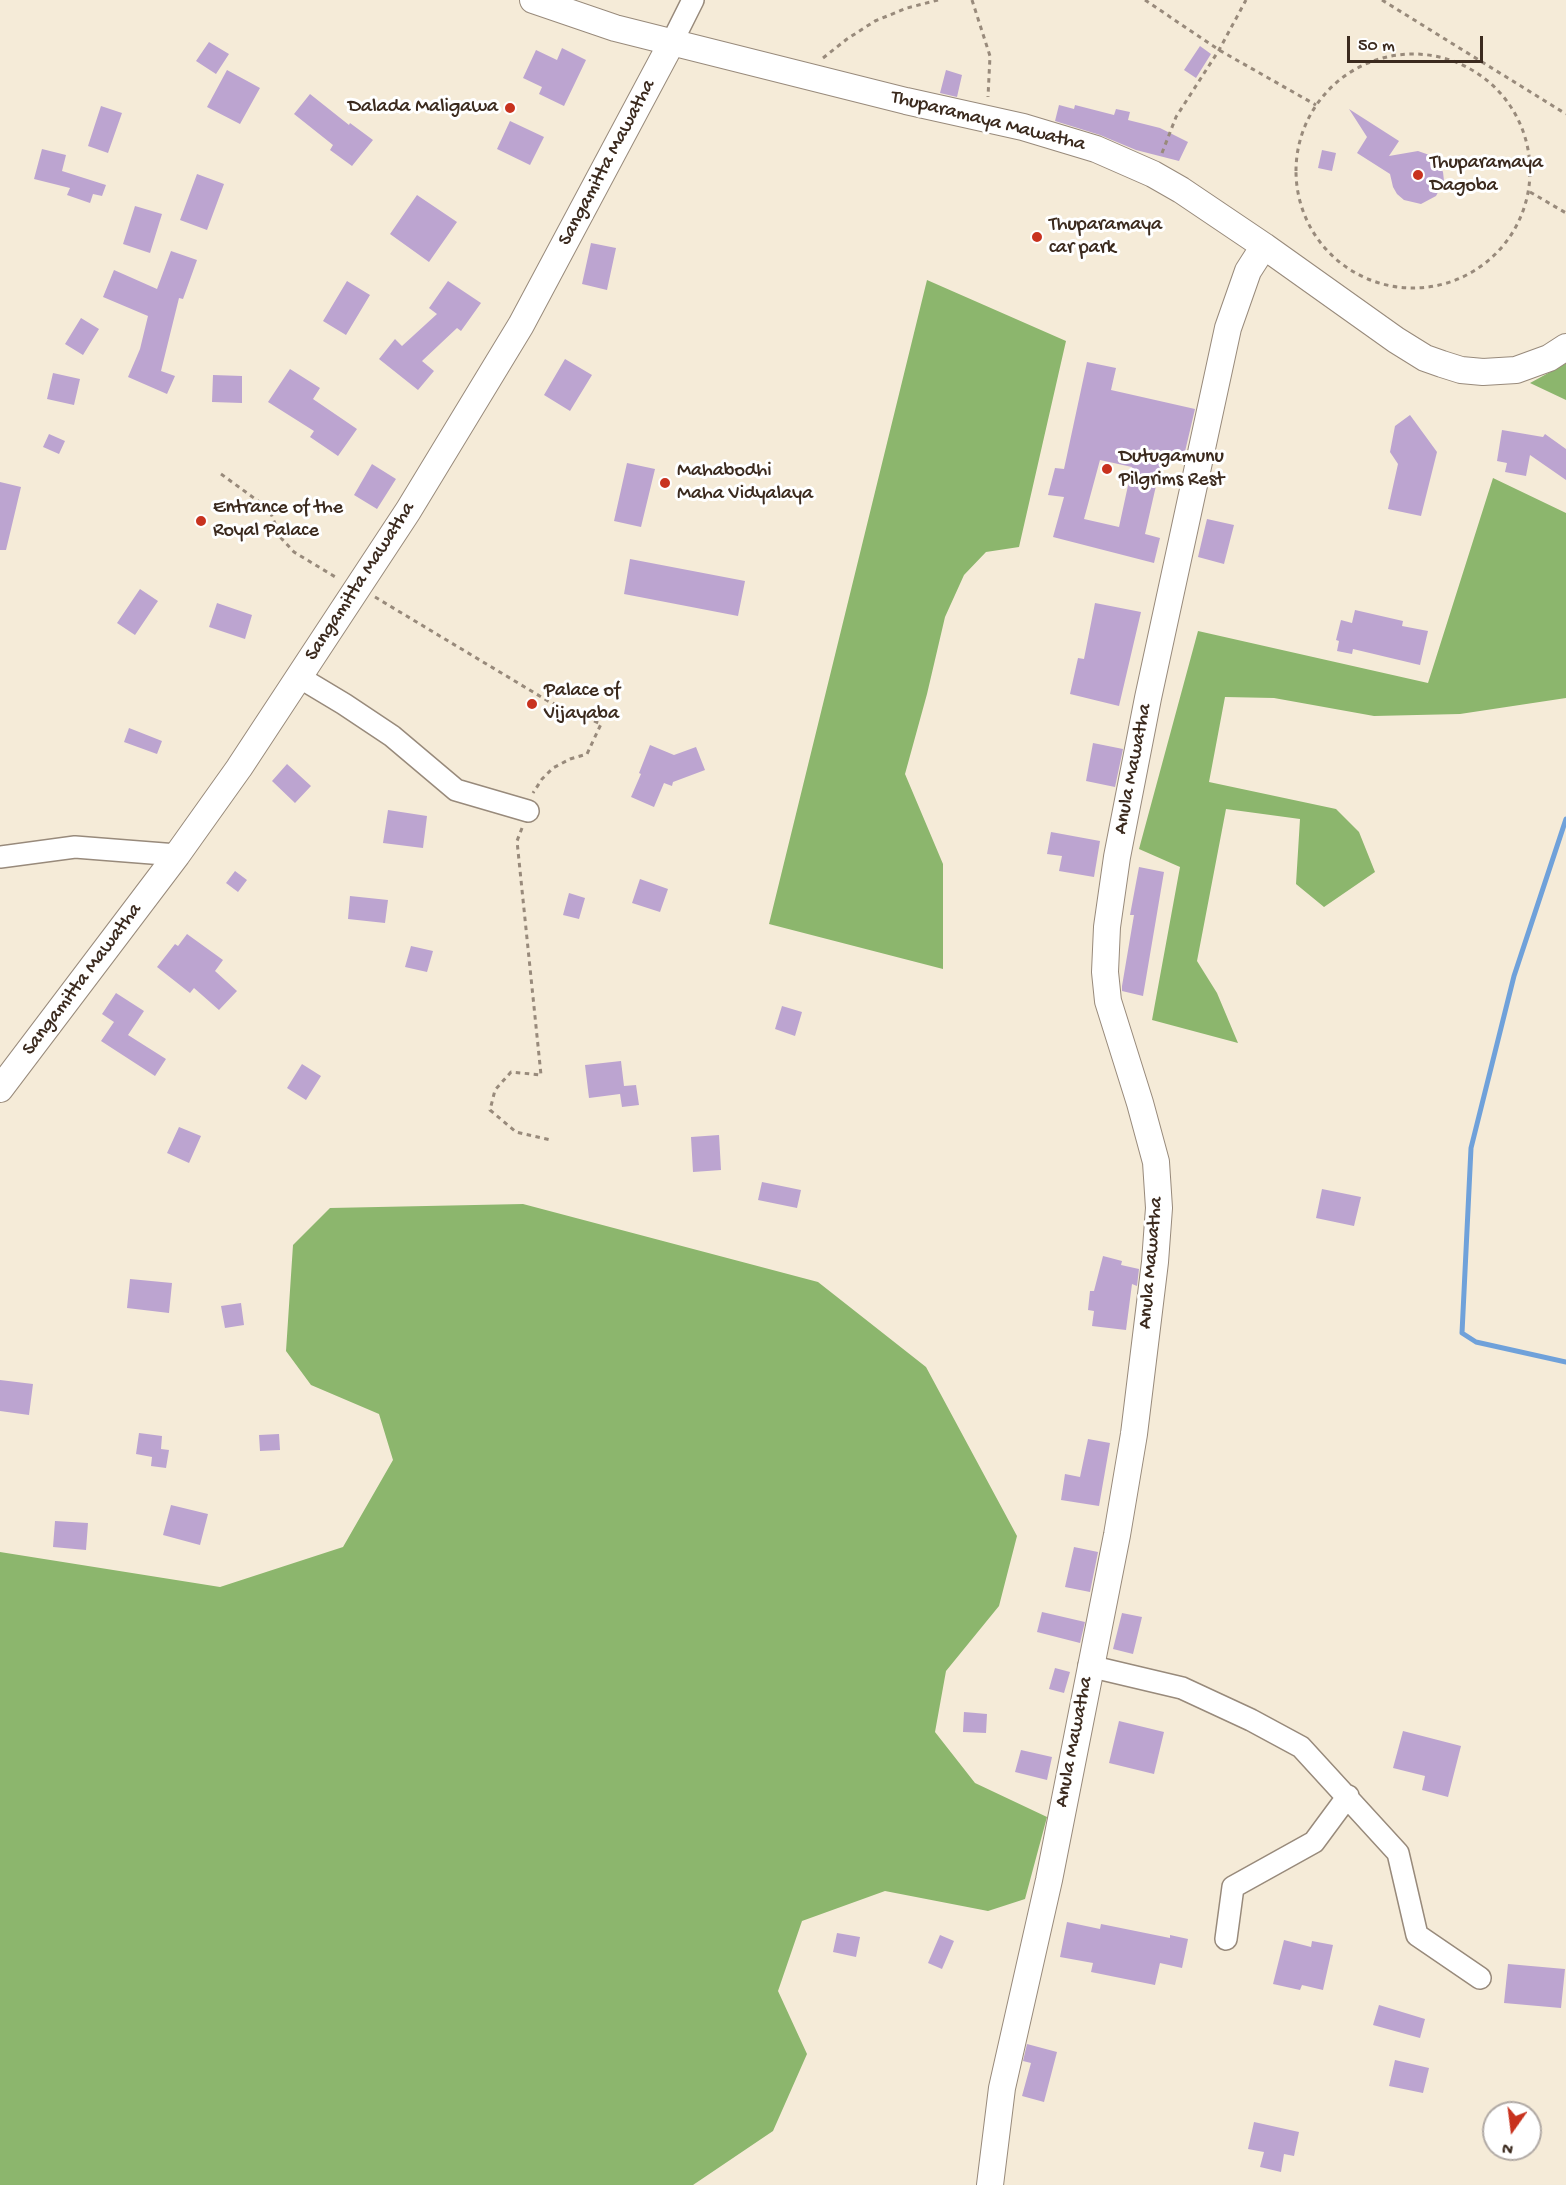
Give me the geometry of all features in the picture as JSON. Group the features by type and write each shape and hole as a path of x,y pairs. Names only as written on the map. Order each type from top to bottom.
{"main road":[{"name":"Thuparamaya Mawatha","path":"533,0 615,28 801,76 986,118 1096,149 1153,174 1181,190 1410,350 1442,364 1461,370 1483,372 1516,370 1550,358 1566,347"},
{"name":"Sangamitta Mawatha","path":"0,1089 177,855 238,768 408,511 521,325 672,42"},
{"name":"Anula Mawatha","path":"990,2185 1004,2077 1049,1880 1089,1666 1117,1535 1134,1434 1155,1262 1159,1208 1156,1162 1106,990 1107,927 1117,857 1148,698 1228,328 1248,271 1264,246"}],"street":[{"path":"672,42 693,0"},
{"path":"299,677 345,704 392,736 456,790 528,811"},
{"path":"0,857 75,847 177,855"},
{"path":"1089,1666 1182,1688 1251,1720 1301,1748 1398,1852 1417,1935 1480,1978"},
{"path":"1226,1940 1233,1887 1314,1842 1348,1796"}],"path":[{"path":"801,76 847,39 875,21 907,8 938,0"},
{"path":"972,0 990,56 990,86 986,118"},
{"path":"1145,0 1219,50 1316,105"},
{"path":"1153,174 1176,117 1219,50 1246,0"},
{"path":"1382,0 1566,114"},
{"path":"1418,54 1458,62 1492,83 1517,114 1530,152 1530,192 1517,229 1492,260 1458,280 1425,288 1392,287 1360,276 1333,257 1326,249 1312,231 1299,201 1295,168 1301,135 1316,105 1343,76 1379,59 1418,54"},
{"path":"1530,192 1566,213"},
{"path":"221,474 269,509 281,538 294,552 333,576 358,587 548,701 601,724 587,754 570,759 553,768 542,779 532,794 517,840 541,1075 511,1072 495,1090 490,1110 516,1132 550,1140"}],"green space":[{"path":"927,280 1066,341 1019,547 986,552 964,575 945,617 905,774 943,864 943,969 769,924"},
{"path":"1566,363 1566,400 1530,383 1563,365"},
{"path":"1493,478 1566,513 1566,698 1460,714 1374,716 1274,698 1225,697 1209,782 1336,809 1359,832 1375,872 1324,907 1296,884 1300,819 1226,809 1197,961 1217,993 1238,1043 1152,1020 1180,867 1139,849 1198,631 1428,683"},
{"path":"523,1204 818,1282 926,1367 1017,1536 999,1606 946,1671 935,1732 975,1783 1047,1817 1025,1899 988,1911 885,1891 802,1921 778,1991 807,2054 773,2131 693,2185 0,2185 0,1552 220,1587 343,1547 393,1460 379,1414 311,1385 286,1351 293,1245 330,1208"}],"building":[{"path":"209,42 229,54 216,74 196,61"},
{"path":"1200,46 1211,54 1196,78 1184,70"},
{"path":"562,48 586,60 564,106 539,94 542,87 523,78 536,50 557,60"},
{"path":"227,70 260,88 240,124 207,107"},
{"path":"946,70 962,75 957,97 940,93"},
{"path":"310,94 349,125 350,123 373,140 352,166 330,150 333,145 294,114"},
{"path":"1059,105 1074,109 1075,105 1114,115 1116,109 1130,112 1128,120 1160,128 1188,142 1179,161 1136,150 1100,135 1055,121"},
{"path":"101,106 122,113 108,153 88,146"},
{"path":"1349,109 1399,141 1389,156 1418,151 1435,157 1443,172 1444,181 1436,196 1421,204 1404,200 1397,194 1390,174 1357,153 1367,137"},
{"path":"510,121 544,137 530,165 497,149"},
{"path":"42,149 66,155 62,171 106,185 102,196 93,194 90,203 67,195 70,188 34,179"},
{"path":"1322,150 1336,153 1332,171 1318,168"},
{"path":"197,174 224,184 207,230 180,220"},
{"path":"417,195 457,222 429,262 390,234"},
{"path":"135,206 162,214 150,253 123,244"},
{"path":"591,243 616,248 607,290 582,284"},
{"path":"171,251 197,260 183,299 179,298 161,371 175,376 167,394 128,377 140,349 148,316 103,297 114,270 157,289"},
{"path":"347,281 370,295 346,335 323,321"},
{"path":"448,281 481,303 461,331 457,328 422,361 434,371 418,390 379,359 395,339 402,346 437,314 429,308"},
{"path":"81,318 99,329 83,355 65,344"},
{"path":"565,359 592,375 570,411 544,395"},
{"path":"1087,362 1116,368 1111,390 1195,409 1183,460 1163,455 1145,534 1160,538 1154,563 1053,537 1064,497 1048,495 1055,468 1064,469","holes":["1100,460 1132,467 1119,527 1084,519"]},
{"path":"290,369 320,388 313,399 357,429 338,456 310,437 314,431 268,402"},
{"path":"53,373 80,379 74,405 47,399"},
{"path":"213,375 242,376 242,403 212,402"},
{"path":"1410,415 1437,452 1421,516 1388,509 1398,464 1390,452 1395,426"},
{"path":"1502,430 1543,437 1545,434 1566,449 1566,480 1530,455 1526,476 1505,472 1507,463 1497,461"},
{"path":"49,434 65,441 59,454 43,447"},
{"path":"627,463 655,469 641,527 614,521"},
{"path":"372,464 396,479 377,509 354,495"},
{"path":"0,482 21,487 6,550 0,550"},
{"path":"1207,519 1234,525 1224,564 1198,557"},
{"path":"630,559 745,581 738,616 624,594"},
{"path":"140,589 158,601 135,635 117,623"},
{"path":"217,603 252,615 245,639 209,627"},
{"path":"1095,603 1141,612 1119,706 1070,694 1078,658 1084,659"},
{"path":"1355,610 1403,621 1402,626 1428,631 1420,665 1353,649 1352,654 1337,651 1339,641 1336,640 1341,620 1352,623"},
{"path":"129,728 162,741 157,754 124,742"},
{"path":"1093,743 1123,749 1115,787 1086,781"},
{"path":"650,745 674,755 696,747 705,770 673,782 672,786 664,783 654,807 631,797"},
{"path":"287,764 311,786 295,803 272,781"},
{"path":"388,810 427,816 423,848 383,843"},
{"path":"1051,832 1100,841 1094,877 1059,871 1062,856 1047,854"},
{"path":"1139,867 1164,872 1143,996 1122,991 1134,915 1130,915"},
{"path":"235,871 247,880 238,892 226,883"},
{"path":"640,879 668,889 660,912 632,903"},
{"path":"569,893 585,898 579,919 563,915"},
{"path":"350,896 388,900 385,923 348,919"},
{"path":"187,934 223,960 215,971 237,991 219,1010 194,988 190,993 157,967 175,944 178,946"},
{"path":"411,946 433,951 427,972 405,967"},
{"path":"116,993 144,1011 128,1035 166,1059 155,1076 101,1041 114,1022 102,1014"},
{"path":"782,1006 802,1012 795,1036 775,1029"},
{"path":"621,1061 624,1086 636,1085 639,1105 622,1107 620,1094 589,1098 585,1065"},
{"path":"302,1064 321,1076 306,1100 287,1088"},
{"path":"179,1127 201,1136 189,1163 167,1153"},
{"path":"719,1135 721,1170 693,1172 691,1137"},
{"path":"762,1182 801,1190 797,1208 758,1200"},
{"path":"1322,1189 1361,1197 1354,1226 1316,1218"},
{"path":"1103,1256 1122,1261 1121,1265 1139,1269 1137,1286 1132,1284 1126,1330 1092,1326 1094,1311 1088,1310 1090,1291 1094,1291"},
{"path":"130,1279 172,1283 169,1313 127,1308"},
{"path":"241,1303 244,1325 225,1328 221,1306"},
{"path":"0,1380 33,1384 29,1415 0,1411"},
{"path":"139,1433 162,1436 161,1449 169,1450 166,1468 151,1466 152,1457 136,1454"},
{"path":"279,1434 280,1450 260,1451 259,1435"},
{"path":"1088,1439 1110,1443 1099,1506 1061,1500 1065,1474 1080,1477"},
{"path":"171,1505 208,1514 200,1545 163,1535"},
{"path":"55,1521 88,1523 86,1550 53,1547"},
{"path":"1074,1547 1098,1552 1090,1592 1065,1587"},
{"path":"1042,1612 1085,1622 1080,1643 1037,1632"},
{"path":"1122,1613 1142,1617 1133,1654 1113,1649"},
{"path":"1055,1668 1070,1672 1064,1693 1049,1689"},
{"path":"964,1712 987,1714 986,1733 963,1732"},
{"path":"1119,1721 1164,1732 1154,1774 1109,1763"},
{"path":"1403,1731 1461,1746 1448,1797 1422,1790 1425,1776 1393,1768"},
{"path":"1021,1750 1052,1757 1047,1780 1015,1772"},
{"path":"1067,1922 1100,1929 1101,1924 1170,1938 1170,1935 1188,1939 1182,1968 1160,1963 1155,1985 1091,1972 1093,1963 1060,1957"},
{"path":"837,1933 860,1937 856,1957 833,1952"},
{"path":"940,1935 954,1941 942,1969 928,1963"},
{"path":"1284,1940 1311,1947 1312,1941 1333,1945 1323,1990 1302,1985 1300,1990 1273,1984"},
{"path":"1508,1964 1565,1969 1561,2008 1504,2003"},
{"path":"1379,2005 1425,2019 1420,2038 1373,2025"},
{"path":"1027,2044 1057,2052 1044,2102 1022,2096 1031,2063 1023,2061"},
{"path":"1395,2060 1429,2068 1423,2093 1389,2086"},
{"path":"1254,2122 1299,2132 1294,2156 1284,2154 1281,2172 1260,2167 1264,2152 1248,2149"}],"waterway":[{"path":"1566,819 1514,976 1471,1148 1462,1333 1476,1342 1566,1362"}],"place":[{"name":"Dalada Maligawa","path":"510,108"},
{"name":"Thuparamaya Dagoba","path":"1418,175"},
{"name":"Thuparamaya car park","path":"1037,237"},
{"name":"Dutugamunu Pilgrims Rest","path":"1107,469"},
{"name":"Mahabodhi Maha Vidyalaya","path":"665,483"},
{"name":"Entrance of the Royal Palace","path":"201,521"},
{"name":"Palace of Vijayaba","path":"532,704"}]}
